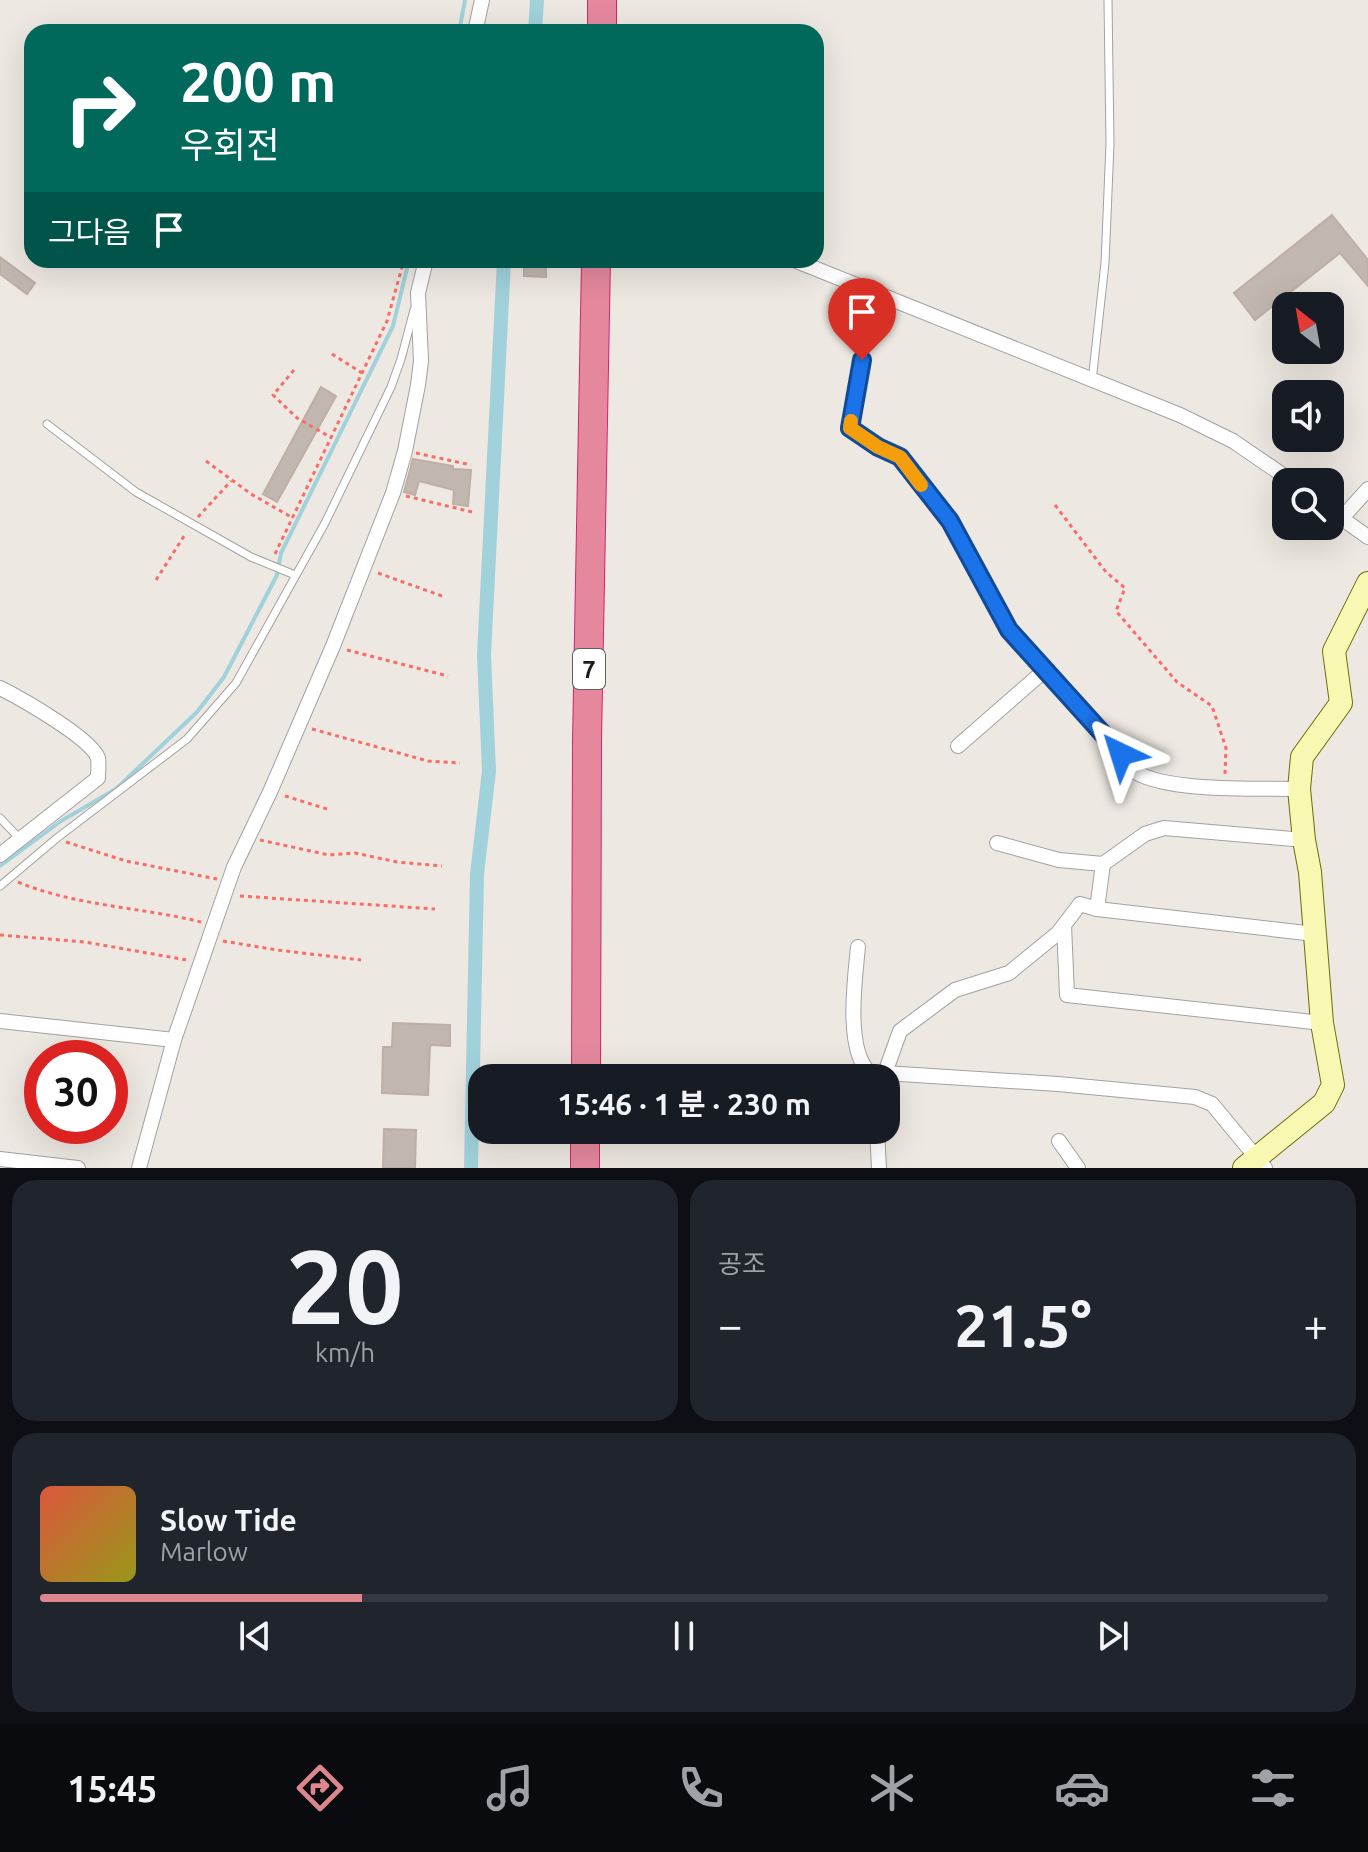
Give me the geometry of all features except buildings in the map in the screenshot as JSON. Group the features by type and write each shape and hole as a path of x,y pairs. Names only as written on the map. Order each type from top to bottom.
{"highway":[{"path":"602,0 602,24"},
{"name":"7","path":"586,1064 587,741 596,268"},
{"path":"585,1144 585,1168"}],"street":[{"path":"477,24 482,0"},
{"path":"139,1168 174,1040 227,887 333,646 393,493 405,451 421,361 418,293 424,268"},
{"path":"814,268 1213,430 1274,468"},
{"path":"862,360 850,428 900,457 950,521 1009,630 1137,773 1152,781 1299,789"},
{"path":"1344,507 1368,489"},
{"path":"1344,520 1368,537"},
{"path":"900,1075 1058,1084 1195,1097 1212,1104 1255,1164 1324,1103 1333,1085 1322,1023 1310,872 1299,789 1302,757 1341,703 1334,651 1368,583"},
{"path":"958,746 1045,670"},
{"path":"0,688 46,712 97,757 98,778 0,855"},
{"path":"997,843 1059,860 1103,864 1145,834 1164,828 1304,840"},
{"path":"1097,909 1103,864"},
{"path":"883,1064 900,1031 955,990 1009,973 1064,925 1080,904 1097,909 1315,934"},
{"path":"1064,925 1067,995 1322,1023"},
{"path":"858,947 852,1019 863,1064"},
{"path":"0,1021 174,1040"},
{"path":"1059,1141 1078,1168"},
{"path":"878,1144 879,1168"},
{"path":"0,1159 78,1168"}],"lane":[{"path":"1092,381 1105,263 1109,174 1108,0"},
{"path":"0,886 57,838 162,760 201,726 236,683 325,523 391,387 418,293"},
{"path":"401,359 421,361"},
{"path":"47,424 136,492 270,565 295,575"},
{"path":"0,818 21,840"}],"path":[{"path":"270,565 387,321 402,268"},
{"path":"332,354 362,373"},
{"path":"294,370 273,395 297,418 332,438"},
{"path":"405,451 471,465"},
{"path":"206,461 251,494 293,518"},
{"path":"393,493 472,512"},
{"path":"1055,505 1106,572 1125,588 1116,611 1177,682 1212,706 1226,748 1223,786"},
{"path":"365,569 442,596"},
{"path":"333,646 448,676"},
{"path":"298,725 428,761 460,763"},
{"path":"270,792 327,809"},
{"path":"247,836 329,855 355,853 397,862 442,866"},
{"path":"57,838 126,861 227,887 249,898 435,909"},
{"path":"10,879 41,892 160,912 211,932 277,950 361,960"},
{"path":"0,935 85,942 199,963"}],"waterway":[{"path":"460,24 465,0"},
{"path":"536,24 537,0"},
{"path":"0,866 61,821 116,789 197,712 224,677 277,575 281,553 393,326 407,268"},
{"path":"471,1168 477,874 489,771 484,655 504,268"}],"slow traffic":[{"path":"851,421 850,428 900,457 921,485"}],"route":[{"path":"862,360 850,428 900,457 950,521 1009,630 1121,754"}]}
